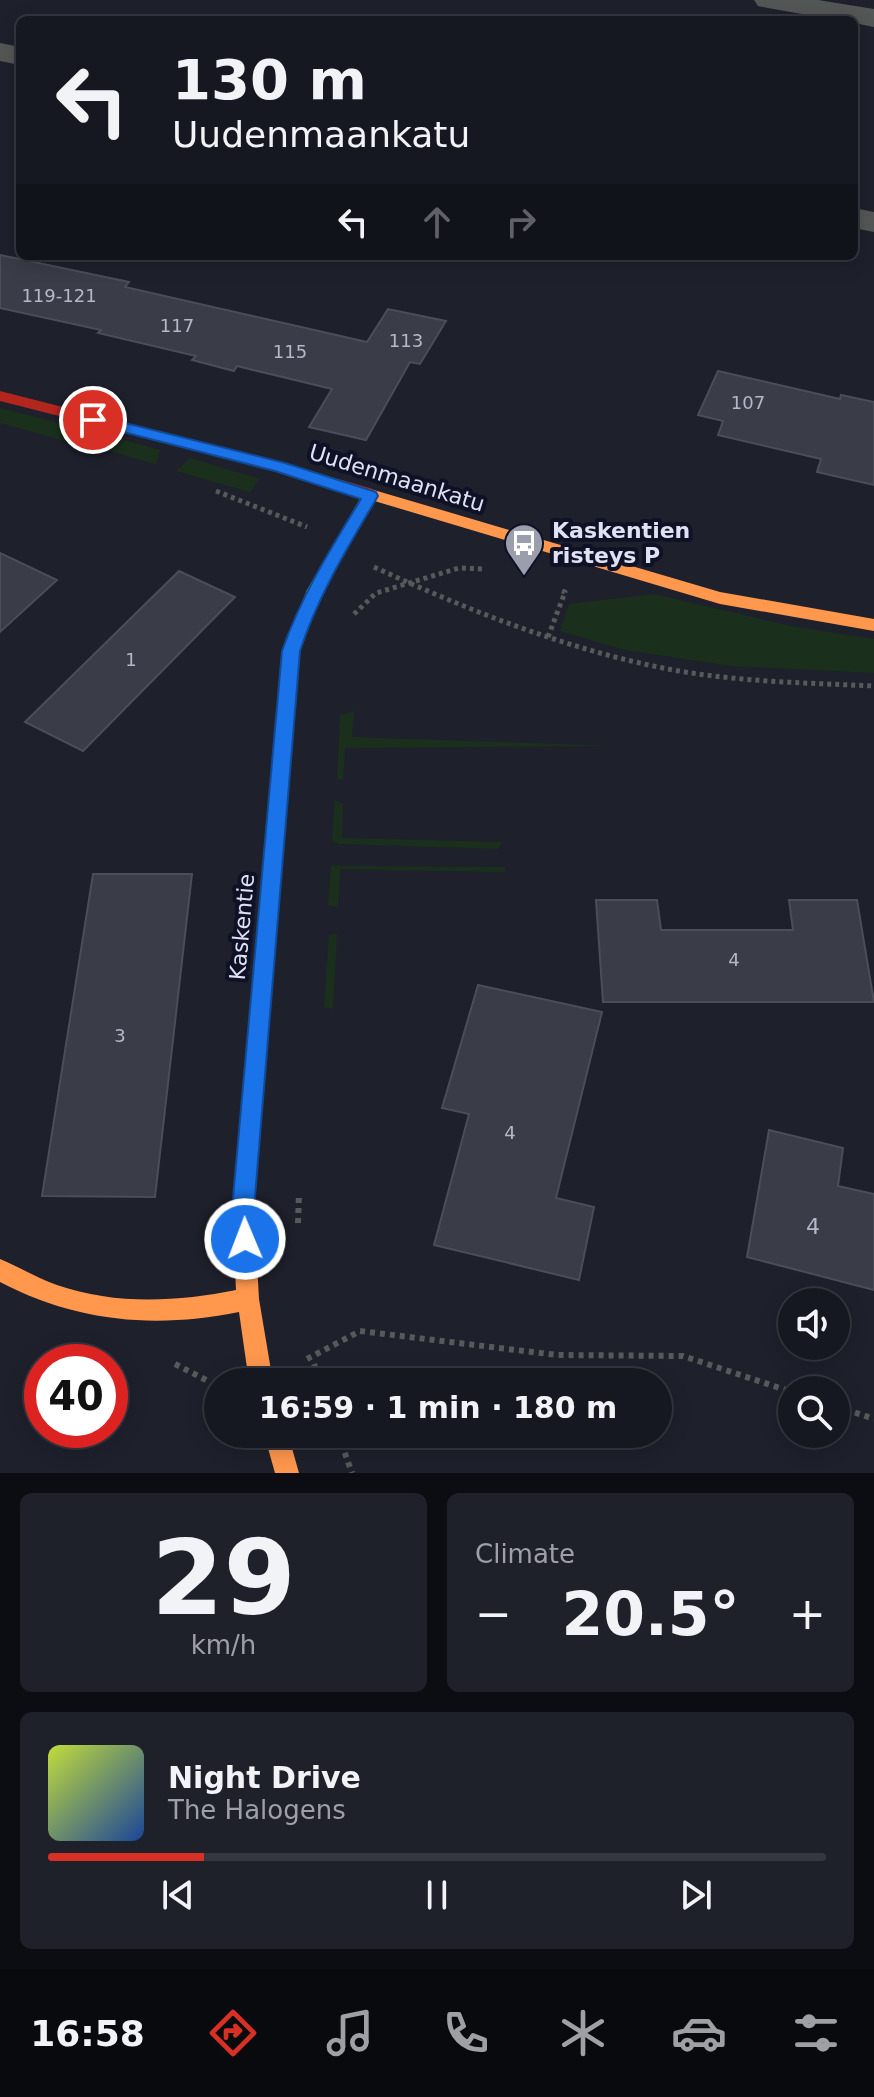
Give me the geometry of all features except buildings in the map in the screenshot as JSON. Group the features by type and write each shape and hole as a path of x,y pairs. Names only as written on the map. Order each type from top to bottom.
{"street":[{"path":"768,0 874,18"},
{"name":"Uudenmaankatu","path":"0,396 279,467 720,598 874,625"},
{"name":"Kaskentie","path":"258,1368 248,1299 243,1209 291,651 301,621 339,546 370,496"},
{"path":"0,1270 14,1281 99,1309 192,1311 248,1299"},
{"path":"280,1448 287,1473"}],"path":[{"path":"209,489 252,503 317,532 363,562 412,585 548,637 656,666 728,677 874,686"},
{"path":"347,620 376,593 412,585 459,568 488,569"},
{"path":"548,637 565,592 551,587"},
{"path":"298,1238 299,1181"},
{"path":"286,1368 312,1358 360,1331 557,1355 683,1356 778,1387"},
{"path":"310,1343 315,1368"},
{"path":"159,1360 174,1363 204,1380"},
{"path":"850,1411 874,1419"},
{"path":"343,1448 352,1473"}],"green space":[{"path":"0,408 68,425 71,431 65,441 0,423"},
{"path":"114,437 160,450 156,464 102,449"},
{"path":"190,458 260,479 250,492 176,471"},
{"path":"654,594 791,626 874,639 874,673 731,666 625,650 560,631 569,604"},
{"path":"354,711 352,737 614,746 345,748 343,780 337,779 340,715"},
{"path":"335,800 343,804 342,838 502,842 498,849 339,844 332,841"},
{"path":"331,866 505,867 505,872 340,869 338,907 328,905"},
{"path":"337,934 333,1009 324,1007 329,935"}],"traffic: fast":[{"path":"268,917 291,651 315,590 370,496"}],"traffic: slow":[{"path":"367,493 720,598 874,625"},
{"path":"259,1368 248,1299 243,1209 268,917"},
{"path":"0,1270 60,1297 121,1310 184,1310 248,1299"},
{"path":"280,1448 287,1473"}],"traffic: jam":[{"path":"0,396 279,467 367,493"}],"place":[{"name":"Kaskentien risteys P","path":"524,577"}],"route":[{"path":"93,420 279,467 370,496 322,578 301,621 291,651 277,791 269,920 259,998 243,1209 245,1239"}]}
